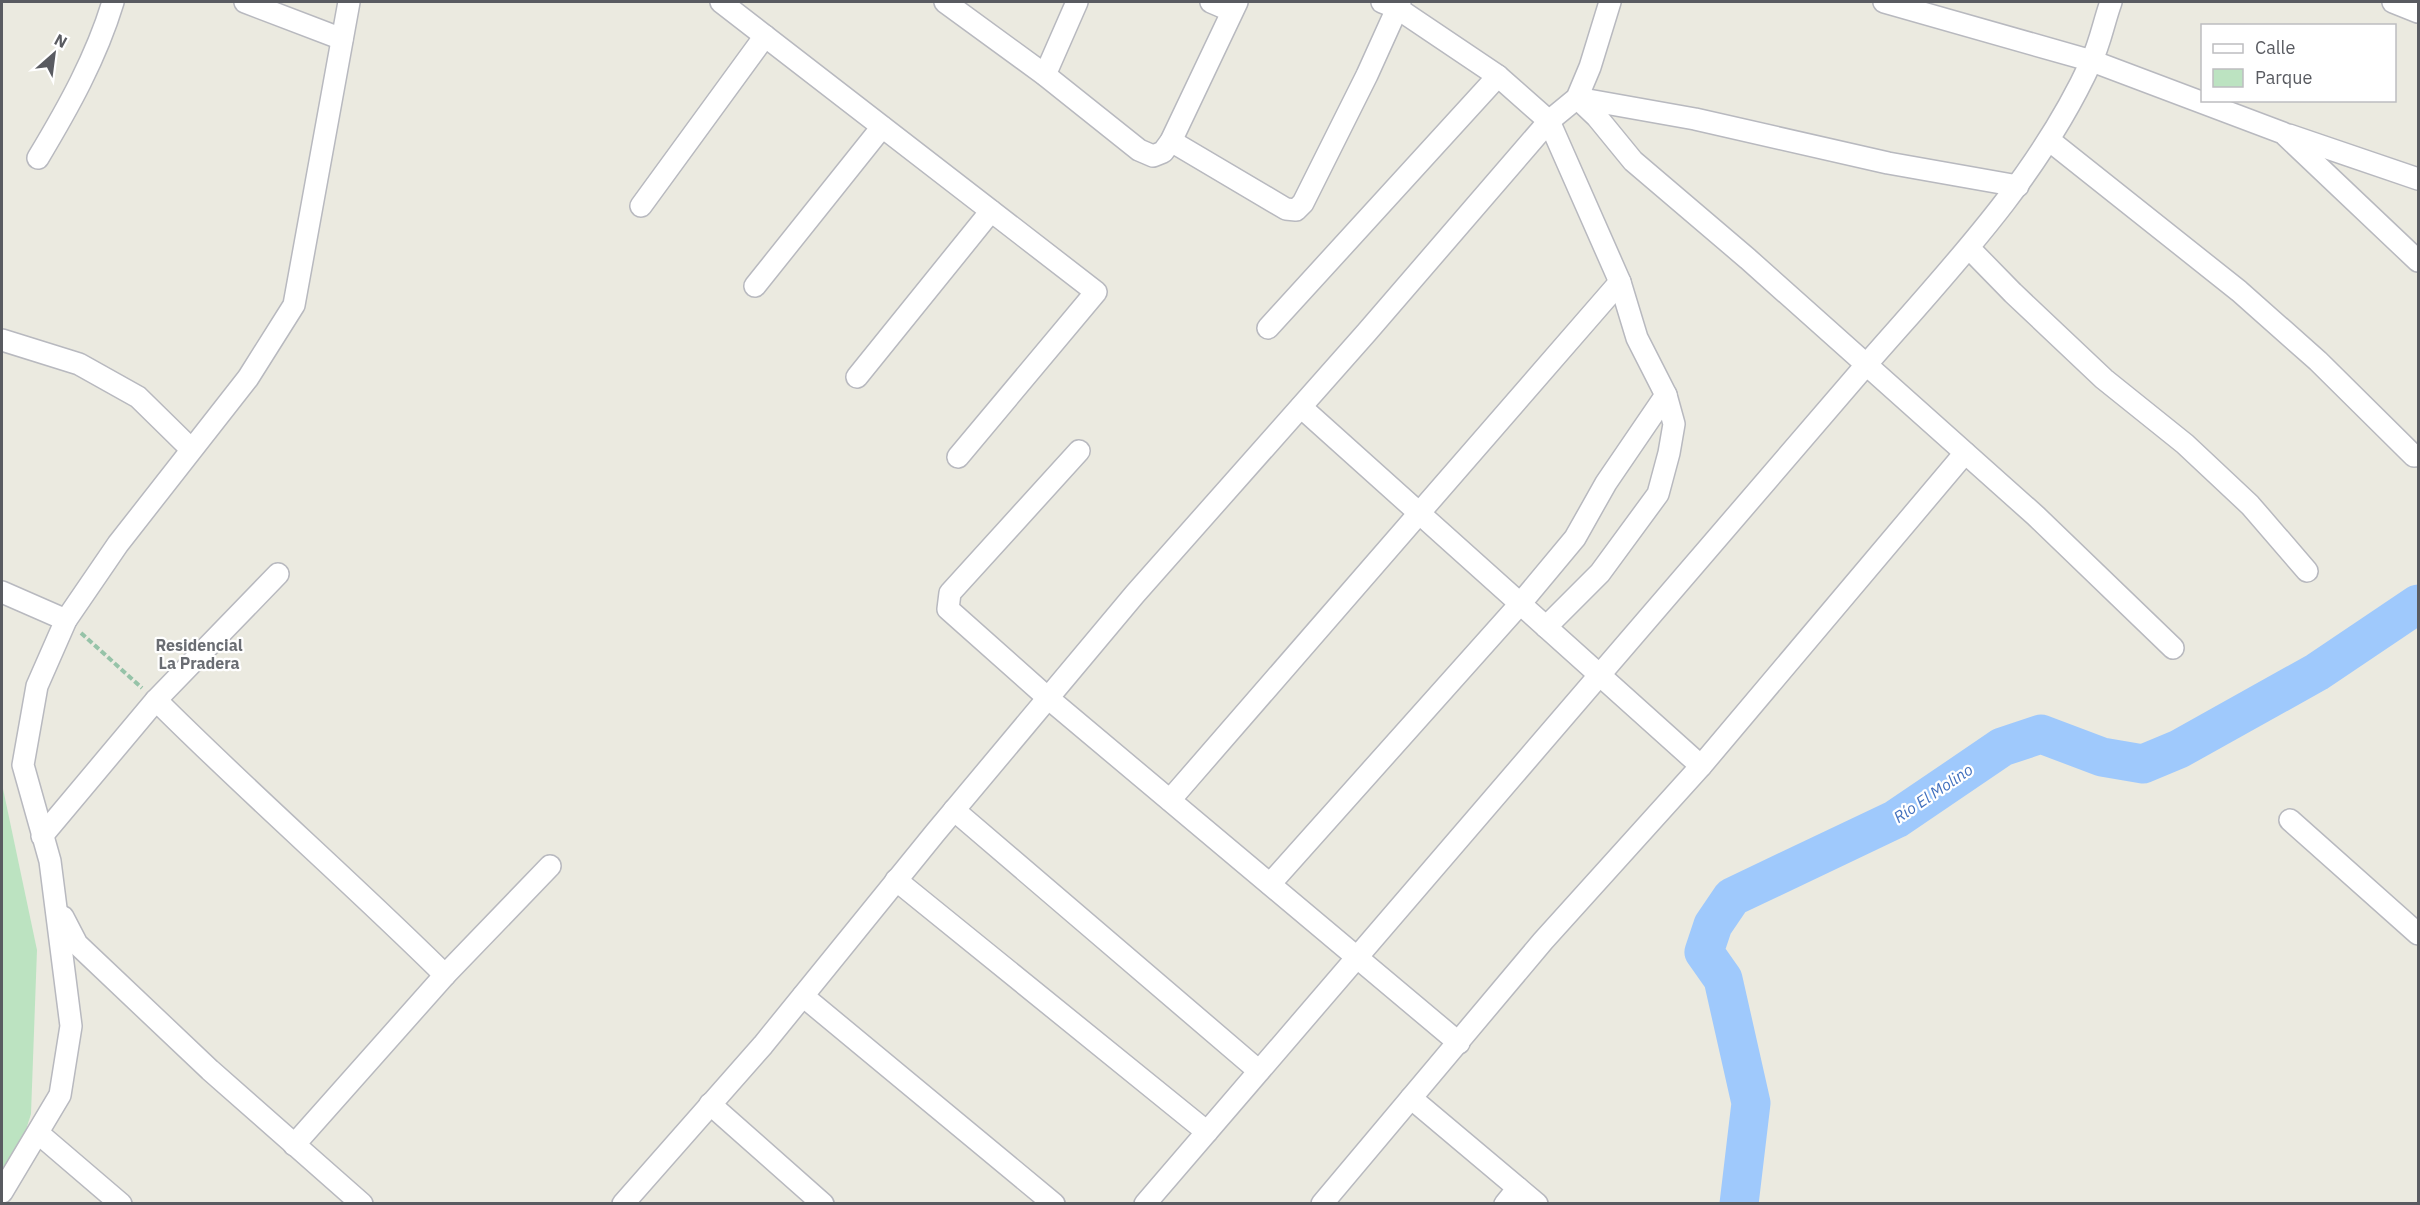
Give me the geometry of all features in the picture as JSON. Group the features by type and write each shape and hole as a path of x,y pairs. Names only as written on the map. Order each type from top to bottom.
{"street":[{"path":"38,158 72,101 105,29 113,2"},
{"path":"245,2 342,39"},
{"path":"2,1192 60,1095 71,1026 50,861 22,765 37,686 66,620 118,544 248,378 294,305 349,2"},
{"path":"721,2 1096,292 958,457"},
{"path":"945,2 1045,75 1139,150 1153,156 1162,152 1171,141 1234,6 1211,2"},
{"path":"1045,75 1077,2"},
{"path":"623,1203 803,996 896,880 1135,594 1549,121 1577,98 1590,67 1610,2"},
{"path":"1884,2 2092,61 2283,133 2418,179"},
{"path":"1145,1203 1866,364 1969,248 2018,186 2049,140 2092,61 2111,2"},
{"path":"2393,2 2418,12"},
{"path":"1171,141 1286,209 1296,210 1303,203 1367,75 1393,4 1497,76 1549,121 1620,282 1637,338 1666,395 1674,424 1658,494 1600,573 1546,627"},
{"path":"641,206 765,36"},
{"path":"1268,328 1497,76"},
{"path":"1577,98 1695,119 1888,163 2018,186"},
{"path":"1577,98 1597,117 1633,161 2036,516 2173,648"},
{"path":"755,286 882,127"},
{"path":"2283,133 2418,261"},
{"path":"2049,140 2239,291 2318,361 2414,456"},
{"path":"857,377 991,211"},
{"path":"1969,248 2104,379 2185,444 2250,505 2307,571"},
{"path":"1170,800 1620,282"},
{"path":"2,340 79,364 138,397 191,449"},
{"path":"1270,884 1520,604 1575,538 1606,483 1666,395"},
{"path":"1301,407 1701,766"},
{"path":"1079,451 951,593 948,609 1048,698 1459,1043"},
{"path":"1322,1203 1543,941 1701,766 1965,453"},
{"path":"42,836 156,700 278,574"},
{"path":"2,592 66,620"},
{"path":"156,700 232,776 364,896 444,975"},
{"path":"954,810 1260,1071"},
{"path":"2290,820 2418,934"},
{"path":"294,1145 444,975 550,866"},
{"path":"896,880 1207,1132"},
{"path":"56,903 77,944 210,1070 362,1203"},
{"path":"803,996 1054,1203"},
{"path":"1411,1098 1511,1196 1537,1203"},
{"path":"710,1104 823,1203"},
{"path":"38,1133 121,1203"}],"path":[{"path":"66,620 156,700"}],"green space":[{"path":"2,784 37,950 31,1114 11,1177 2,1175"}],"waterway":[{"name":"Río El Molino","path":"1739,1204 1751,1103 1723,979 1704,952 1713,925 1732,897 1896,819 2002,747 2041,734 2102,757 2143,764 2179,749 2317,672 2418,604"}],"district":[{"name":"Residencial La Pradera","path":"199,654"}]}
